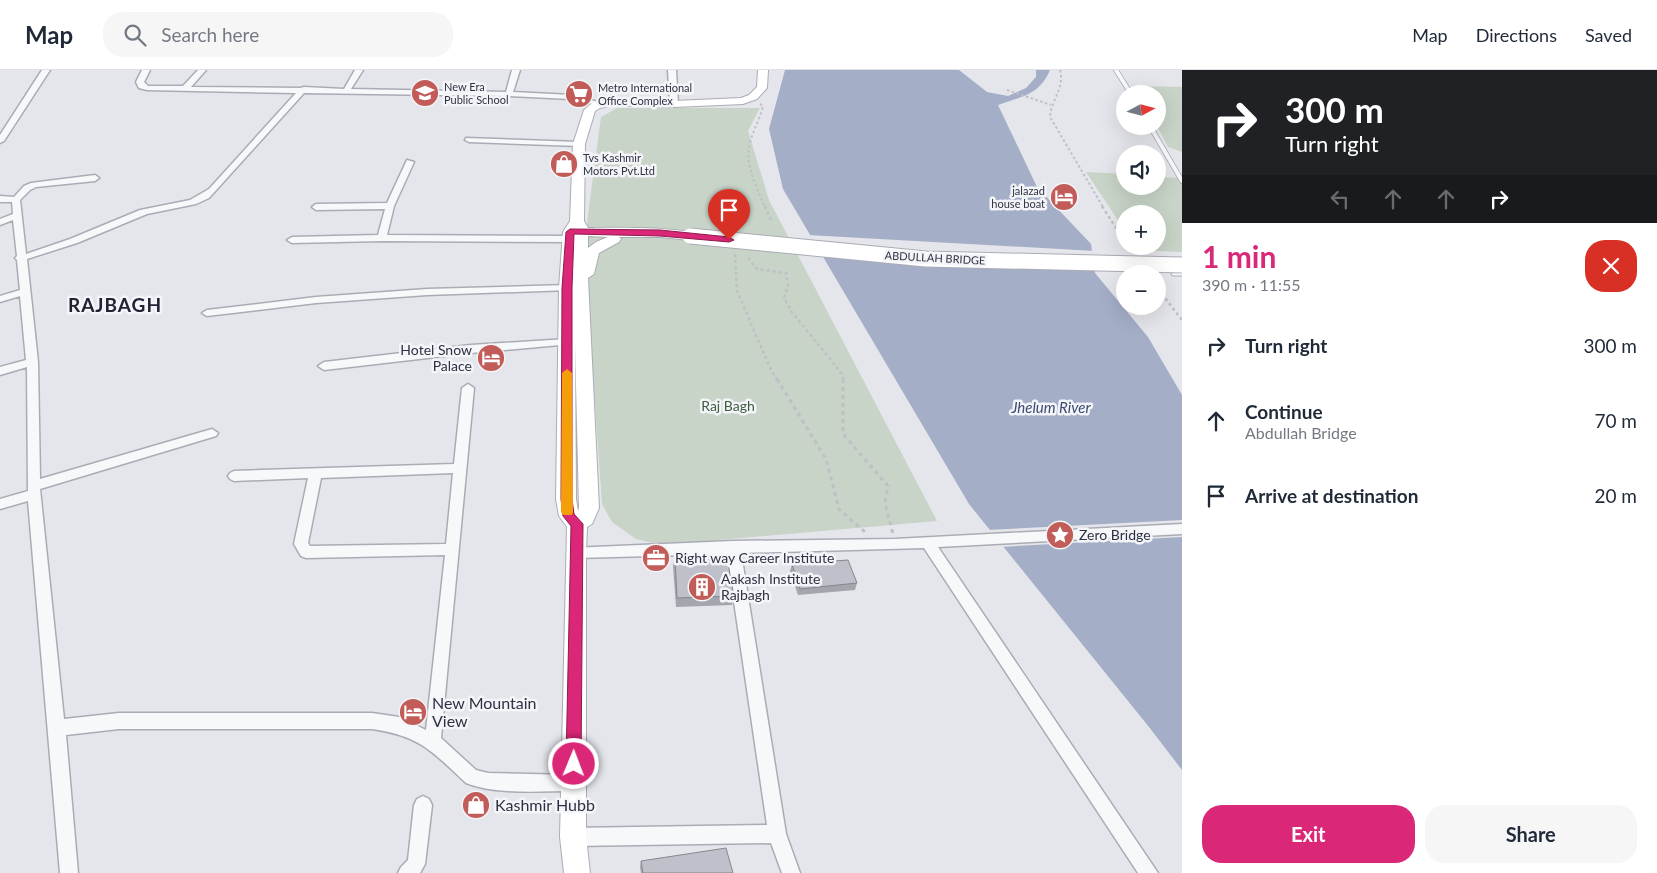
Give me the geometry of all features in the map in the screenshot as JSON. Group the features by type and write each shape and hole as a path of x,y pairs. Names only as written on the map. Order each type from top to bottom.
{"main road":[{"path":"577,524 585,518 589,508 582,312 576,233 579,144 590,110 602,104 625,102 674,104 743,101 753,97 762,88 763,70"},
{"path":"576,233 660,233 683,236"},
{"path":"576,233 614,239 661,240 683,236"},
{"path":"576,233 567,288 567,509 569,516 577,524 573,783 577,873"},
{"name":"ABDULLAH BRIDGE","path":"683,236 926,259 1178,269"},
{"path":"582,312 586,302 590,255 595,248 614,239"}],"street":[{"path":"0,141 46,70"},
{"path":"146,70 140,82 144,87 509,94 571,97 602,104"},
{"path":"186,88 202,70"},
{"path":"346,90 358,70"},
{"path":"509,94 516,70"},
{"path":"672,70 674,104"},
{"path":"20,258 80,239 141,212 166,206 192,203 202,199 212,191 291,101 304,89"},
{"path":"469,140 579,144"},
{"path":"382,238 390,206 410,162"},
{"path":"69,873 34,490 32,362 20,258 16,200 27,188 34,185 95,178"},
{"path":"0,199 16,200"},
{"path":"316,208 390,206"},
{"path":"0,222 18,216"},
{"path":"292,240 576,233"},
{"path":"207,313 316,300 427,292 567,288"},
{"path":"0,299 24,292"},
{"path":"324,366 471,349 567,342"},
{"path":"0,370 32,362"},
{"path":"433,741 468,388"},
{"path":"0,504 34,490 212,433"},
{"path":"234,476 461,468"},
{"path":"316,472 301,544 306,552 452,549"},
{"path":"576,552 895,544 1182,529"},
{"path":"933,542 1149,873"},
{"path":"733,547 777,834 791,873"},
{"path":"57,728 119,721 372,721 399,725 433,741 472,777 488,781 573,783"},
{"path":"407,873 416,864 423,805"},
{"path":"574,837 777,834"}],"lane":[{"path":"1116,70 1125,85"},
{"path":"1155,135 1182,181"},
{"path":"1178,269 1182,274"}],"path":[{"path":"1060,70 1063,76 1061,90 1051,105 1050,117 1082,176 1116,228"},
{"path":"1007,90 1051,105"},
{"path":"753,97 763,106 754,129 748,154 759,194 771,220"},
{"path":"735,249 751,260 757,269 786,273 788,285 784,298 791,311 843,375 843,434 888,486 885,503 895,544 869,537 839,509 826,459 770,368 737,291 735,249"},
{"path":"1166,299 1182,320"}],"green space":[{"path":"1166,87 1182,87 1182,152 1168,147 1162,135 1166,135"},
{"name":"Raj Bagh","path":"617,108 760,108 748,131 769,200 937,521 661,545 636,539 612,522 602,504 585,260 588,214 601,117"},
{"path":"1086,172 1116,174 1116,195 1166,195 1166,177 1182,178 1182,252 1166,251 1166,205 1116,205 1116,217"}],"water":[{"name":"Jhelum River","path":"785,70 959,70 987,92 1008,96 1026,88 1036,77 1036,70 1050,70 1046,79 1035,90 1022,97 998,105 1037,187 1091,244 1095,273 1116,298 1116,315 1130,315 1148,337 1182,395 1182,770 969,504 783,189 769,129"}],"pier":[{"path":"808,235 1095,251 1097,265 816,250"},
{"name":"Zero Bridge","path":"1182,520 1182,537 1000,547 987,530"}],"building":[{"name":"Aakash Institute Rajbagh","path":"675,557 727,558 734,596 677,598"},
{"path":"848,560 857,583 800,589 792,564"},
{"path":"726,848 733,873 643,873 641,861"}],"slow traffic":[{"path":"567,373 567,512"}],"place":[{"name":"New Era Public School","path":"425,93"},
{"name":"Metro International Office Complex","path":"579,94"},
{"name":"Tvs Kashmir Motors Pvt.Ltd","path":"564,164"},
{"name":"jalazad house boat","path":"1064,197"},
{"name":"Hotel Snow Palace","path":"491,358"},
{"name":"Zero Bridge","path":"1060,535"},
{"name":"Right way Career Institute","path":"656,558"},
{"name":"Aakash Institute Rajbagh","path":"702,587"},
{"name":"New Mountain View","path":"413,712"},
{"name":"Kashmir Hubb","path":"476,805"}],"district":[{"name":"RAJBAGH","path":"115,305"}],"route":[{"path":"574,764 577,524 569,516 566,499 567,288 570,232 660,233 729,240"}]}
